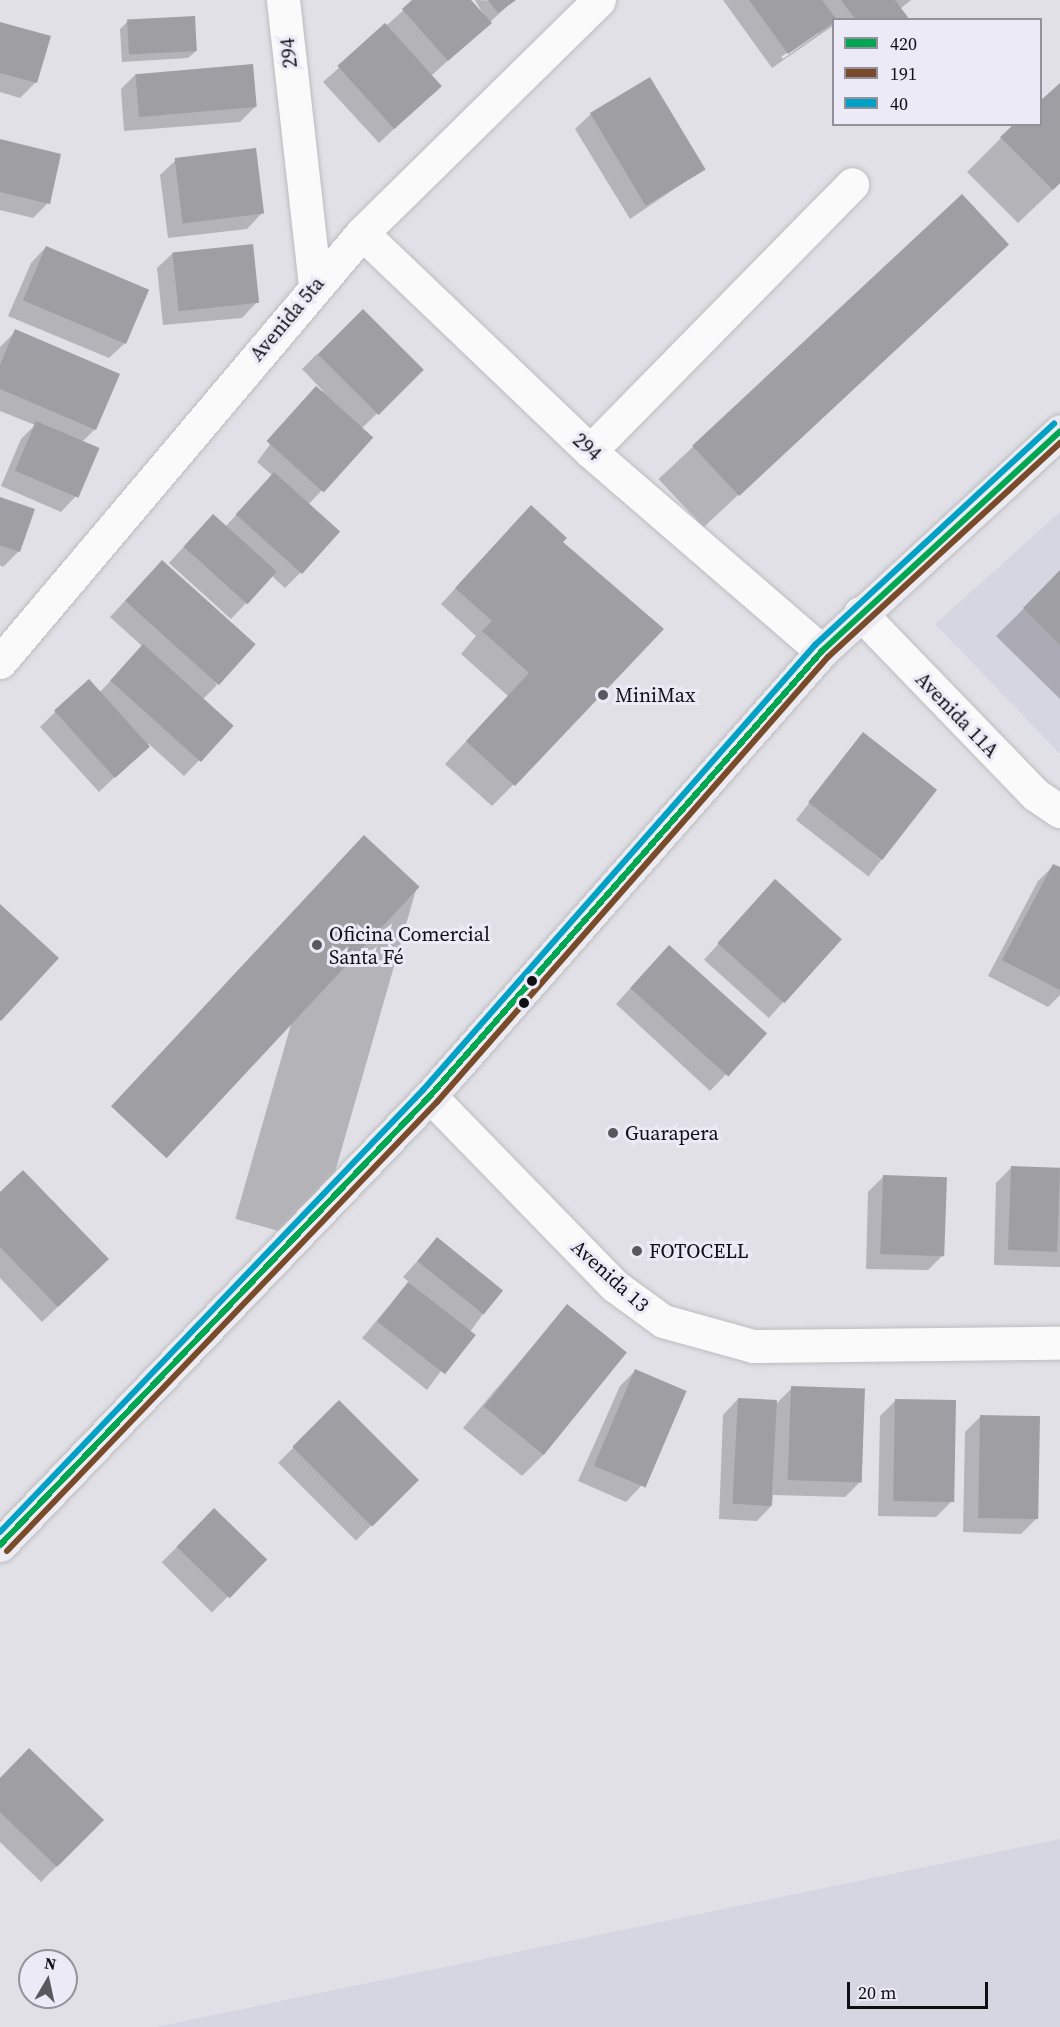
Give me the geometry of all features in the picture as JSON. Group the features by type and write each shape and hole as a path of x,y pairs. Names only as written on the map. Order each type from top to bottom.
{"highway":[{"path":"0,1545 430,1096 822,651 860,612 1060,431"}],"street":[{"name":"294","path":"283,0 315,285"},
{"name":"Avenida 5ta","path":"7,646 362,233 599,0"},
{"path":"590,451 852,184"},
{"name":"294","path":"362,233 590,451 822,651"},
{"name":"Avenida 11A","path":"860,612 1036,795 1060,811"},
{"name":"Avenida 13","path":"430,1096 615,1286 663,1321 753,1346 1060,1343"}],"shaded area":[{"path":"1060,512 1060,754 935,624"},
{"path":"1060,1839 1060,2027 156,2027"}],"building":[{"path":"412,0 471,0 492,23 448,61 402,9"},
{"path":"488,0 516,0 498,13"},
{"path":"749,0 822,0 836,18 832,18 832,23 788,54"},
{"path":"841,0 895,0 908,18 854,18"},
{"path":"195,16 197,51 129,55 127,20"},
{"path":"0,22 51,36 37,83 0,73"},
{"path":"385,23 442,86 394,129 337,66"},
{"path":"253,64 257,107 139,117 135,74"},
{"path":"650,77 706,170 646,206 590,113"},
{"path":"1060,83 1060,183 1053,190 1000,137 1012,126 1042,126 1042,99"},
{"path":"0,139 61,154 50,204 0,192"},
{"path":"256,148 264,214 183,224 175,158"},
{"path":"962,194 1009,244 739,496 692,446"},
{"path":"253,244 259,303 179,311 172,252"},
{"path":"46,246 149,290 126,344 23,300"},
{"path":"363,309 424,370 379,415 318,354"},
{"path":"15,329 120,374 96,430 0,389 0,365"},
{"path":"316,386 373,438 324,493 266,441"},
{"path":"36,421 100,448 78,498 15,471"},
{"path":"274,472 340,532 302,574 236,514"},
{"path":"0,497 35,509 20,552 0,545"},
{"path":"531,505 567,538 563,542 664,629 515,786 466,741 529,673 482,631 492,621 455,588"},
{"path":"213,514 277,572 247,604 184,547"},
{"path":"162,560 256,644 219,685 125,601"},
{"path":"1060,570 1060,645 1023,608"},
{"path":"143,644 234,726 201,762 110,680"},
{"path":"89,679 150,747 115,778 54,710"},
{"path":"863,732 937,790 882,860 808,802"},
{"path":"364,835 420,887 167,1158 111,1106"},
{"path":"1053,864 1060,867 1060,990 1002,960"},
{"path":"775,879 842,939 784,1003 717,943"},
{"path":"0,904 59,958 1,1021 0,1020"},
{"path":"669,945 767,1033 728,1076 630,988"},
{"path":"1011,1166 1060,1168 1057,1252 1008,1250"},
{"path":"23,1170 109,1259 58,1307 0,1247 0,1192"},
{"path":"883,1175 947,1177 944,1256 880,1254"},
{"path":"437,1237 503,1290 484,1315 417,1261"},
{"path":"408,1282 476,1335 445,1374 377,1321"},
{"path":"567,1304 627,1352 544,1455 484,1407"},
{"path":"635,1369 687,1391 646,1488 594,1466"},
{"path":"791,1386 865,1389 862,1483 788,1480"},
{"path":"738,1398 777,1400 771,1506 732,1504"},
{"path":"895,1399 956,1400 954,1502 893,1501"},
{"path":"339,1400 419,1480 372,1527 292,1447"},
{"path":"980,1415 1040,1416 1038,1519 978,1518"},
{"path":"214,1508 267,1559 230,1598 176,1547"},
{"path":"29,1748 104,1820 57,1867 0,1812 0,1778"}],"transit line":[{"name":"40","path":"0,1532 423,1090 815,645 1054,424"},
{"name":"420","path":"0,1545 430,1096 822,651 1060,431"},
{"name":"191","path":"7,1551 437,1102 828,657 1060,443"}],"place":[{"name":"MiniMax","path":"603,695"},
{"name":"Oficina Comercial Santa Fé","path":"317,945"},
{"name":"Guarapera","path":"613,1133"},
{"name":"FOTOCELL","path":"637,1251"}]}
